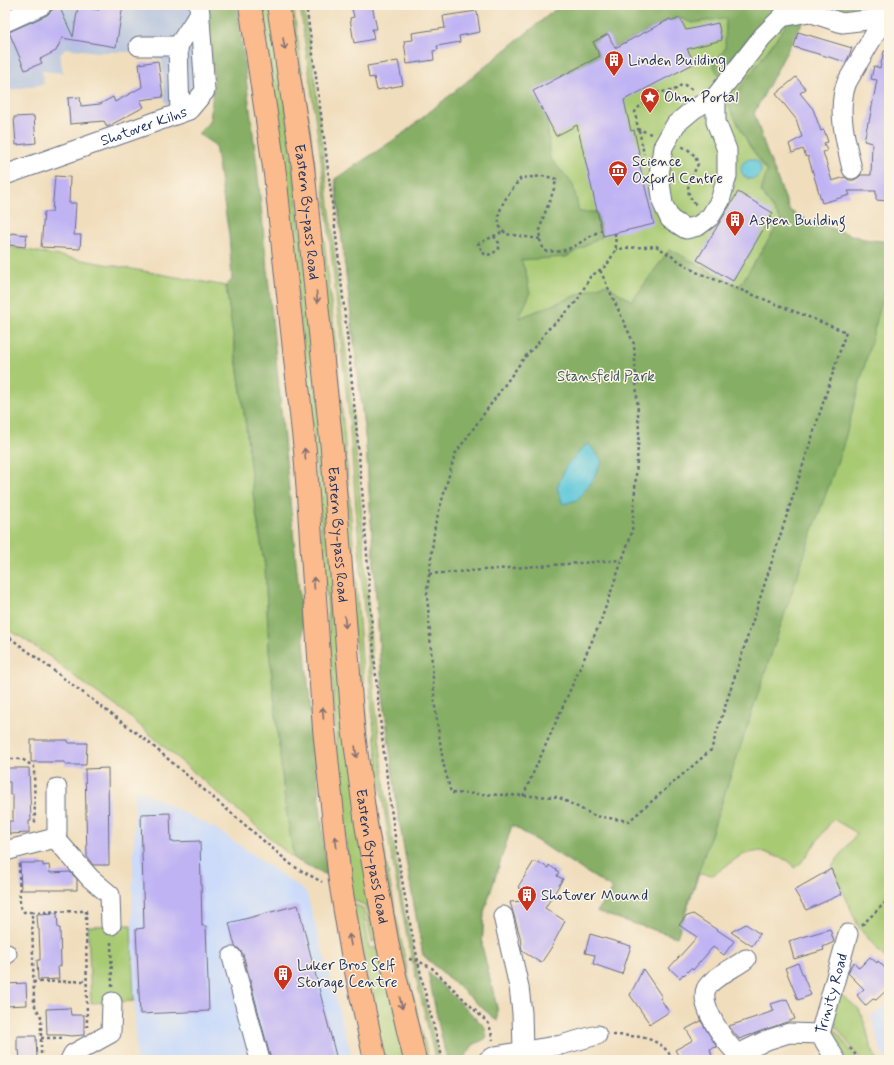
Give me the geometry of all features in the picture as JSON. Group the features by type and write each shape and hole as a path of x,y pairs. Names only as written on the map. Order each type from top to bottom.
{"highway":[{"name":"Eastern By-pass Road","path":"250,5 275,174 304,443 324,729 339,873 351,948 375,1060"},
{"name":"Eastern By-pass Road","path":"278,5 303,167 332,449 353,727 366,824 388,946 415,1060"}],"street":[{"path":"5,22 42,5"},
{"path":"180,112 178,46 200,9"},
{"name":"Shotover Kilns","path":"10,173 189,110 205,91 200,9"},
{"path":"710,99 716,122 727,150 727,176 720,201 710,217 698,226 686,229 670,219 663,204 659,175 663,147 676,124 694,109 710,99 763,36 782,17 809,12 842,23 887,17"},
{"path":"852,169 842,123 843,90 887,17"},
{"path":"139,46 178,46"},
{"path":"55,838 57,832 57,788"},
{"path":"12,849 55,838"},
{"path":"55,838 90,878 110,895 111,925"},
{"path":"503,916 519,988 522,1013 523,1051"},
{"name":"Trinity Road","path":"737,1057 767,1040 789,1033 820,1034 848,934"},
{"path":"232,957 260,1060"},
{"path":"737,1057 720,1032 705,999 706,989 713,980 735,968 746,959"},
{"path":"70,1060 72,1054 111,1033 112,1002"},
{"path":"820,1034 836,1060"},
{"path":"491,1058 561,1045 597,1035"}],"path":[{"path":"306,5 323,121 345,307 361,478 380,716 396,844 403,888 418,961 443,1060"},
{"path":"710,99 683,84 673,91 659,92 639,107 635,112 638,129 688,149 696,156 698,164 687,189 689,196 696,206 710,217"},
{"path":"540,239 506,234 500,227 500,213 505,197 521,178 545,176 556,179 555,189 542,223 540,239 545,251 560,251 573,247 590,235 602,230"},
{"path":"494,236 499,243 499,248 490,255 486,255 478,244 494,236 504,231"},
{"path":"615,233 616,249 607,265 590,278 577,301 547,330 538,343 524,358 455,454 435,525 428,592 435,707 443,762 451,793 558,797 595,816 630,821 711,750 846,332 696,272 656,246 616,249"},
{"path":"523,796 600,623 632,532 639,432 634,344 600,270"},
{"path":"429,574 621,560"},
{"path":"5,634 147,741 293,866 324,883"},
{"path":"5,759 22,759 34,767 35,831"},
{"path":"12,849 20,906 24,912 86,911 87,1031"},
{"path":"848,934 859,928 889,899"},
{"path":"32,912 34,1004 41,1017 41,1060"},
{"path":"111,925 112,1002"},
{"path":"408,959 418,961 432,968 489,1024 494,1047 491,1058"},
{"path":"34,982 86,981"},
{"path":"632,1036 644,1037 657,1042 668,1050 673,1060"},
{"path":"41,1038 72,1038"}],"shaded area":[{"path":"5,5 199,5 205,91 180,112 165,102 162,60 138,52 97,52 66,48 60,55 63,73 42,71 44,84 5,91"},
{"path":"135,788 218,830 306,892 353,1060 136,1060 132,920"},
{"path":"889,1003 889,1060 882,1055 871,1016"}],"green space":[{"path":"205,5 237,5 257,166 327,875 294,859 285,803 269,649 265,567 253,494 246,427 226,286 232,279 229,235 215,145 198,134 210,121 214,80"},
{"path":"262,5 272,5 288,120 379,940 372,942 365,905 352,900 338,769 327,598 312,426 279,130"},
{"path":"288,5 293,5 337,358 367,723 372,766 384,850 400,935 429,1060 424,1060 404,978 372,802"},
{"path":"300,5 303,5 313,65 349,378 361,508 375,702 388,814 403,904 439,1060 436,1060 410,952 390,848 378,767 372,710 349,416 322,167"},
{"name":"Stansfeld Park","path":"561,5 889,5 804,19 754,113 766,150 790,211 807,220 863,239 889,242 889,960 887,960 859,928 832,866 857,833 833,819 801,863 794,868 789,861 761,851 743,854 713,875 699,874 677,937 597,912 613,889 512,825 484,912 482,946 497,1008 497,1021 423,955 398,814 382,686 366,444 335,179 400,136"},
{"name":"Stansfeld Park","path":"561,5 889,5 889,13 804,19 754,113 766,150 790,211 807,220 863,239 889,242 889,275 843,446 807,547 677,937 597,912 613,889 512,825 484,912 482,946 497,1008 497,1021 423,955 398,814 382,686 366,444 335,179 400,136","holes":["781,7 786,25 728,105 749,145 767,171 761,192 781,220 739,287 670,249 632,301 605,284 519,318 530,294 526,272 521,260 566,257 603,236 597,212 579,212 573,184 550,158 547,118 533,91 600,56 593,42 608,34 615,48 670,19 672,21 680,18 692,23 726,18 725,49 713,65 719,76 756,28"]},
{"path":"5,246 226,286 246,427 253,494 265,567 269,649 285,803 294,859 123,711 79,680 50,657 18,635 5,629"},
{"path":"353,904 363,908 369,948 380,948 407,1060 384,1060"},
{"path":"131,925 134,1001 91,1003 88,926"},
{"path":"428,972 485,1027 487,1038 473,1045 463,1060 447,1060"},
{"path":"839,993 859,1009 866,1027 870,1045 877,1060 861,1060 831,1020"},
{"path":"831,1025 858,1060 847,1060 838,1053 832,1039"}],"water":[{"path":"751,159 758,162 761,169 758,176 751,179 744,176 741,169 744,162"},
{"path":"588,443 602,461 592,481 577,500 563,504 557,488 566,466"}],"building":[{"path":"100,5 123,5 116,47 62,38 56,51 40,59 42,63 25,70 9,32 47,15 59,6 73,37 78,6 99,10"},
{"path":"351,5 372,5 377,29 372,29 374,39 354,43 350,18 354,17"},
{"path":"477,11 480,32 459,36 460,42 437,46 438,50 433,51 434,60 407,64 404,41 413,40 412,33 445,28 443,16"},
{"path":"680,18 686,30 718,23 722,40 687,49 695,63 624,100 631,131 634,130 641,162 639,162 654,224 603,236 577,125 556,136 533,91 600,56 593,42 608,34 615,48 670,19 672,21"},
{"path":"798,32 852,48 846,62 794,47"},
{"path":"884,51 889,51 889,201 876,200 876,191 848,191 850,195 822,203 808,156 806,157 803,149 792,153 789,144 802,137 796,119 776,94 796,77 806,89 800,93 813,109 821,131 824,130 828,142 824,143 827,151 823,152 832,181 845,177 849,180 854,180 861,175 871,175 872,143 864,141 877,80 871,79 874,66 880,68"},
{"path":"158,61 163,97 140,100 144,107 107,127 104,121 70,124 68,98 80,97 81,106 100,104 113,97 115,102 142,87 139,64"},
{"path":"398,61 403,85 377,90 374,77 369,78 367,66"},
{"path":"34,116 36,143 16,145 14,117"},
{"path":"55,176 70,177 69,203 76,203 74,235 81,235 80,249 41,247 44,212 52,212"},
{"name":"Aspen Building","path":"738,192 773,213 733,281 697,260"},
{"path":"11,233 27,235 25,247 9,245"},
{"path":"31,740 68,740 68,743 87,743 86,765 65,765 65,762 31,762"},
{"path":"6,768 29,768 31,821 29,821 29,833 9,834 9,821 13,821 13,795 10,795 10,782 7,782"},
{"path":"108,768 109,865 93,865 87,857 85,769"},
{"path":"170,813 171,842 200,841 202,926 206,926 209,1011 140,1014 136,929 144,928 141,814"},
{"name":"Shotover Mound","path":"534,861 548,868 549,865 559,872 557,876 563,879 545,908 565,921 551,948 541,963 522,951 522,943 510,902 536,900 518,887"},
{"path":"20,863 43,863 43,866 49,865 50,873 70,872 77,879 77,890 21,890"},
{"path":"831,869 842,894 806,910 794,890"},
{"name":"Luker Bros Self Storage Centre","path":"298,905 337,1060 271,1060 243,954 235,946 229,923"},
{"path":"57,913 58,928 60,928 61,966 58,966 59,979 38,980 37,960 40,960 40,953 37,914"},
{"path":"693,914 734,941 724,955 713,947 693,970 691,968 680,978 669,968 697,937 679,925 685,917"},
{"path":"746,924 760,934 752,946 731,932"},
{"path":"830,929 834,942 823,947 824,950 794,959 789,941"},
{"path":"590,934 631,946 622,974 593,964 595,955 585,953"},
{"path":"870,957 877,963 878,961 889,972 889,988 876,1000 873,999 865,1006 857,995 864,989 848,973 854,962 859,968"},
{"path":"798,963 811,995 798,1000 785,968"},
{"path":"643,969 662,997 660,998 669,1012 650,1024 630,995"},
{"path":"26,983 27,1005 5,1006 5,987 7,987 7,984"},
{"path":"787,999 795,1019 739,1039 729,1026 774,1011 771,1004"},
{"path":"70,1008 71,1015 84,1015 84,1035 47,1035 46,1009"},
{"path":"701,1021 717,1047 710,1049 713,1060 681,1060 675,1050 693,1040 686,1029"},
{"path":"17,1036 36,1036 37,1060 20,1060 19,1050 17,1050"}],"place":[{"name":"Linden Building","path":"614,77"},
{"name":"Ohm Portal","path":"650,114"},
{"name":"Science Oxford Centre","path":"618,187"},
{"name":"Aspen Building","path":"735,237"},
{"name":"Shotover Mound","path":"527,912"},
{"name":"Luker Bros Self Storage Centre","path":"283,991"}]}
